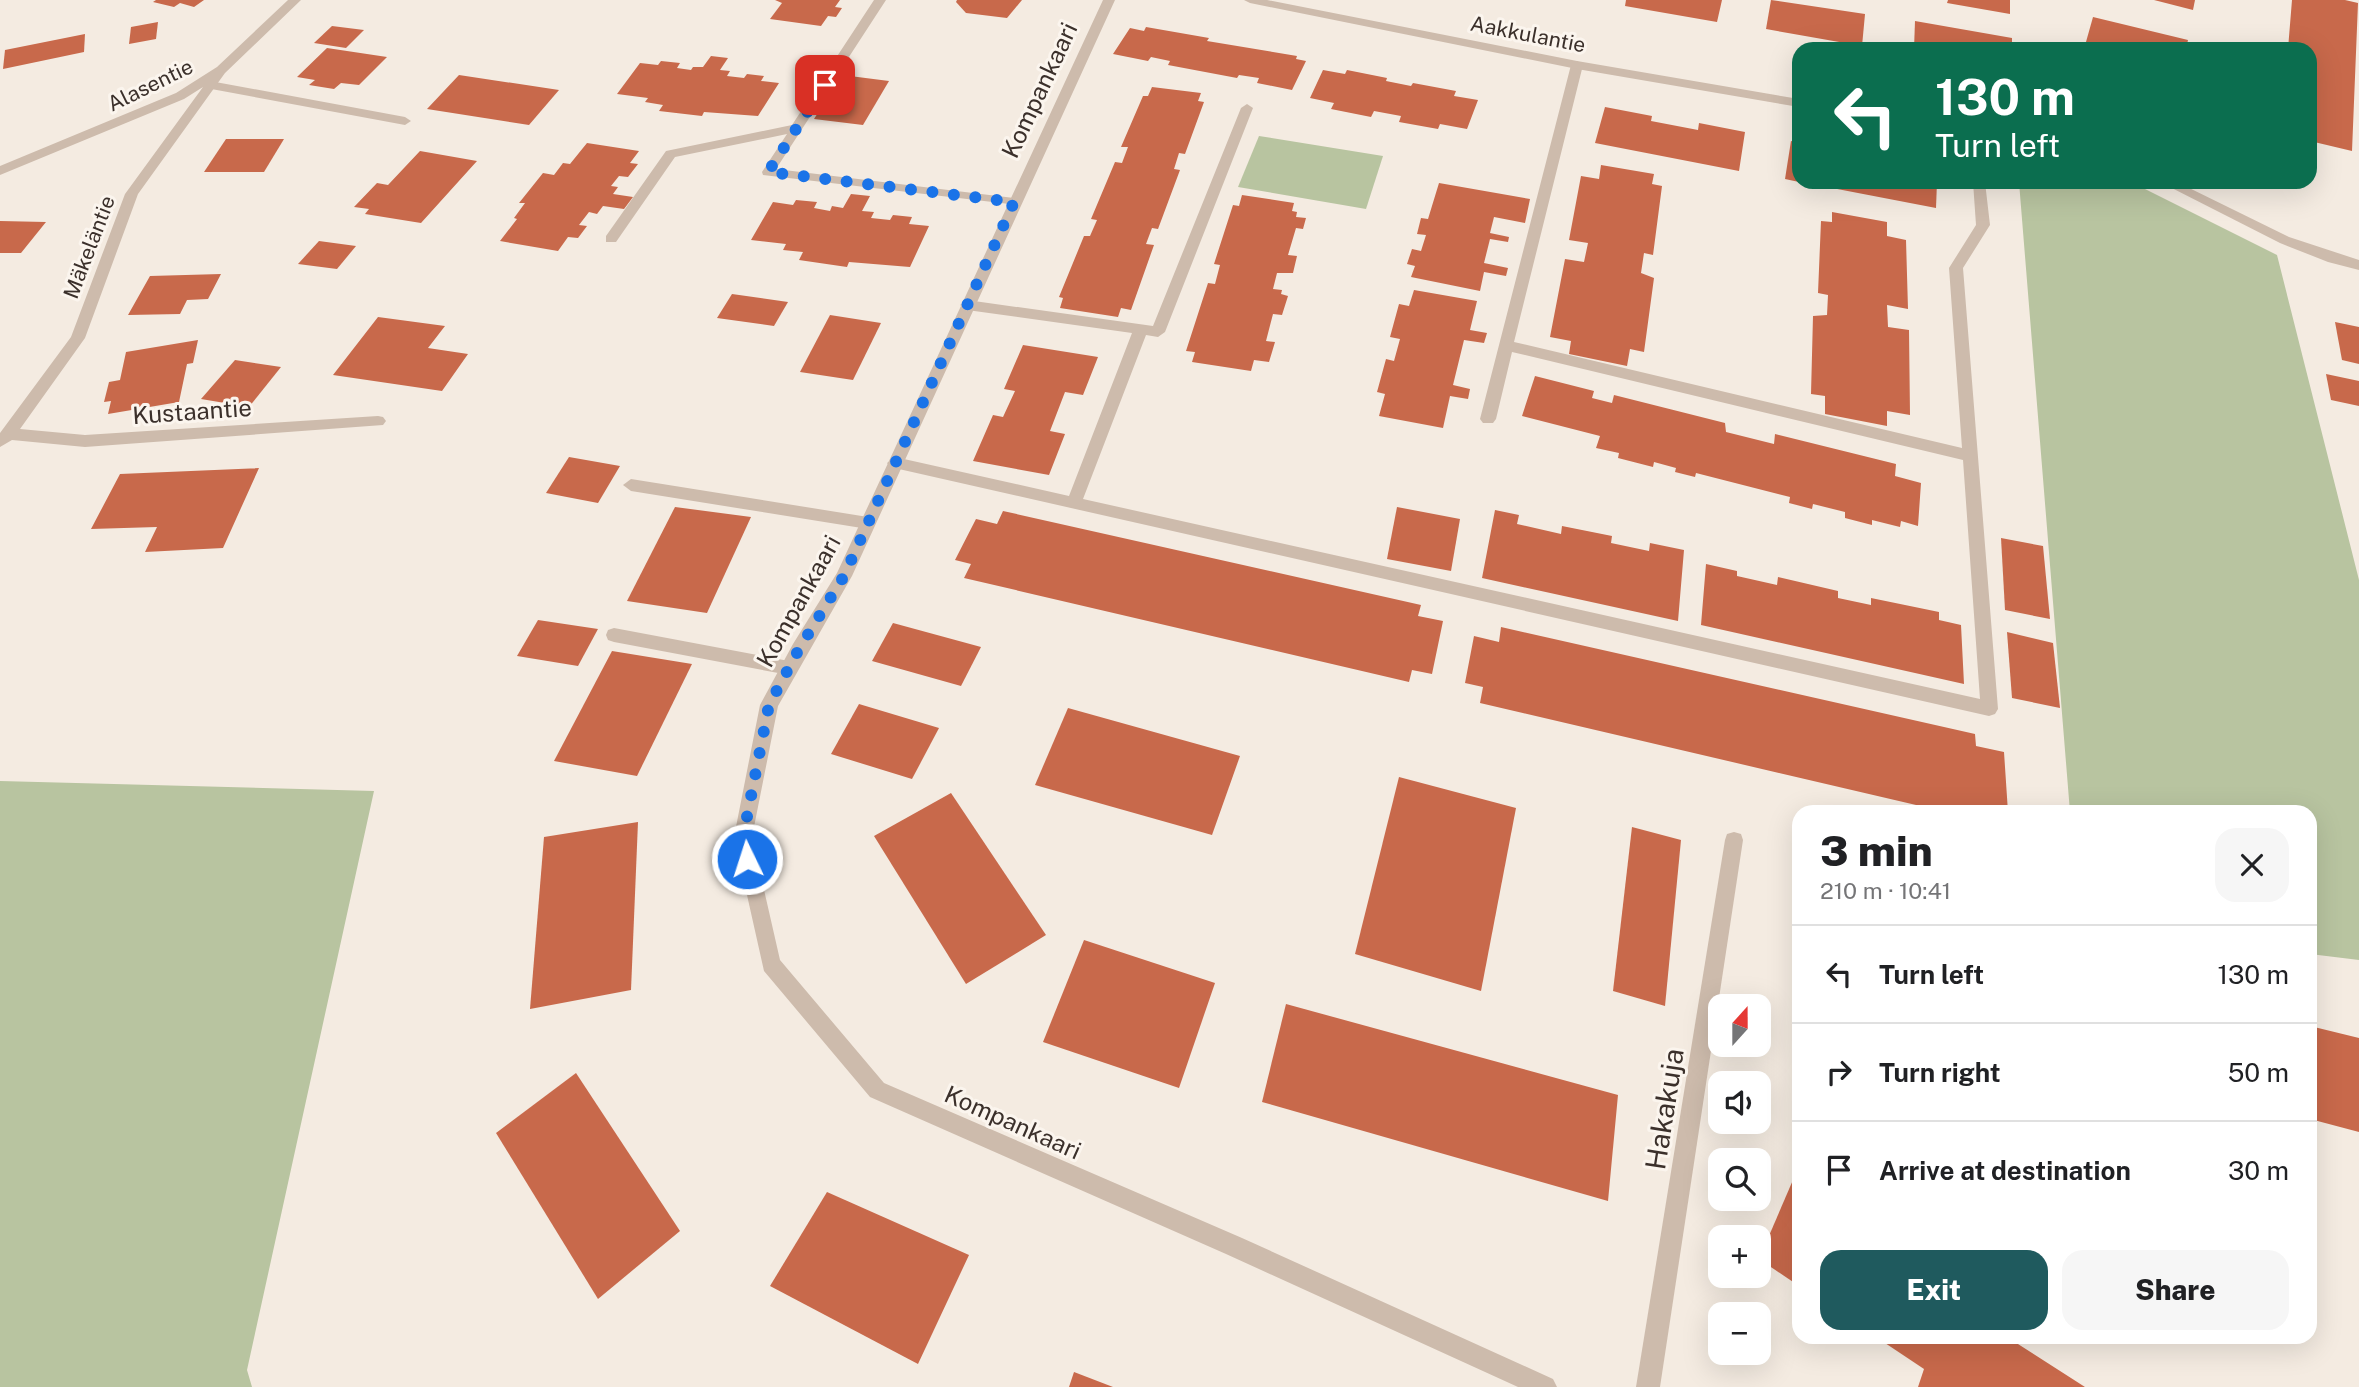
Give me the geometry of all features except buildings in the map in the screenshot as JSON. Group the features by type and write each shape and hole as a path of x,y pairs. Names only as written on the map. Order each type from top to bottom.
{"street":[{"name":"Alasentie","path":"0,169 15,166 180,96 221,70 295,0"},
{"path":"880,0 768,172 1014,202"},
{"name":"Kompankaari","path":"1109,0 844,576 769,705 743,837 771,964 877,1090 1234,1246 1545,1387"},
{"name":"Aakkulantie","path":"1250,0 1577,65 1792,102"},
{"path":"1488,419 1577,65"},
{"name":"Mäkeläntie","path":"4,437 78,338 132,194 221,70"},
{"path":"210,85 405,121"},
{"path":"967,305 1158,332 1247,108"},
{"path":"611,239 671,154 797,128"},
{"path":"895,463 1989,709 1956,268 1983,225 1980,189"},
{"path":"2183,189 2283,242 2359,265"},
{"path":"1074,503 1141,329"},
{"path":"1505,345 1970,456"},
{"name":"Kustaantie","path":"4,437 85,441 378,421"},
{"path":"631,485 868,523"},
{"path":"614,635 789,668"},
{"name":"Hakakuja","path":"1648,1387 1734,840"}],"green space":[{"path":"1259,136 1383,156 1366,209 1238,187"},
{"path":"2020,189 2145,189 2277,255 2359,580 2359,960 2317,955 2317,805 2069,805"},
{"path":"0,781 374,791 247,1370 252,1387 0,1387"}],"route":[{"path":"747,859 743,837 769,705 799,649 844,576 1014,202 768,172 825,85"}]}
